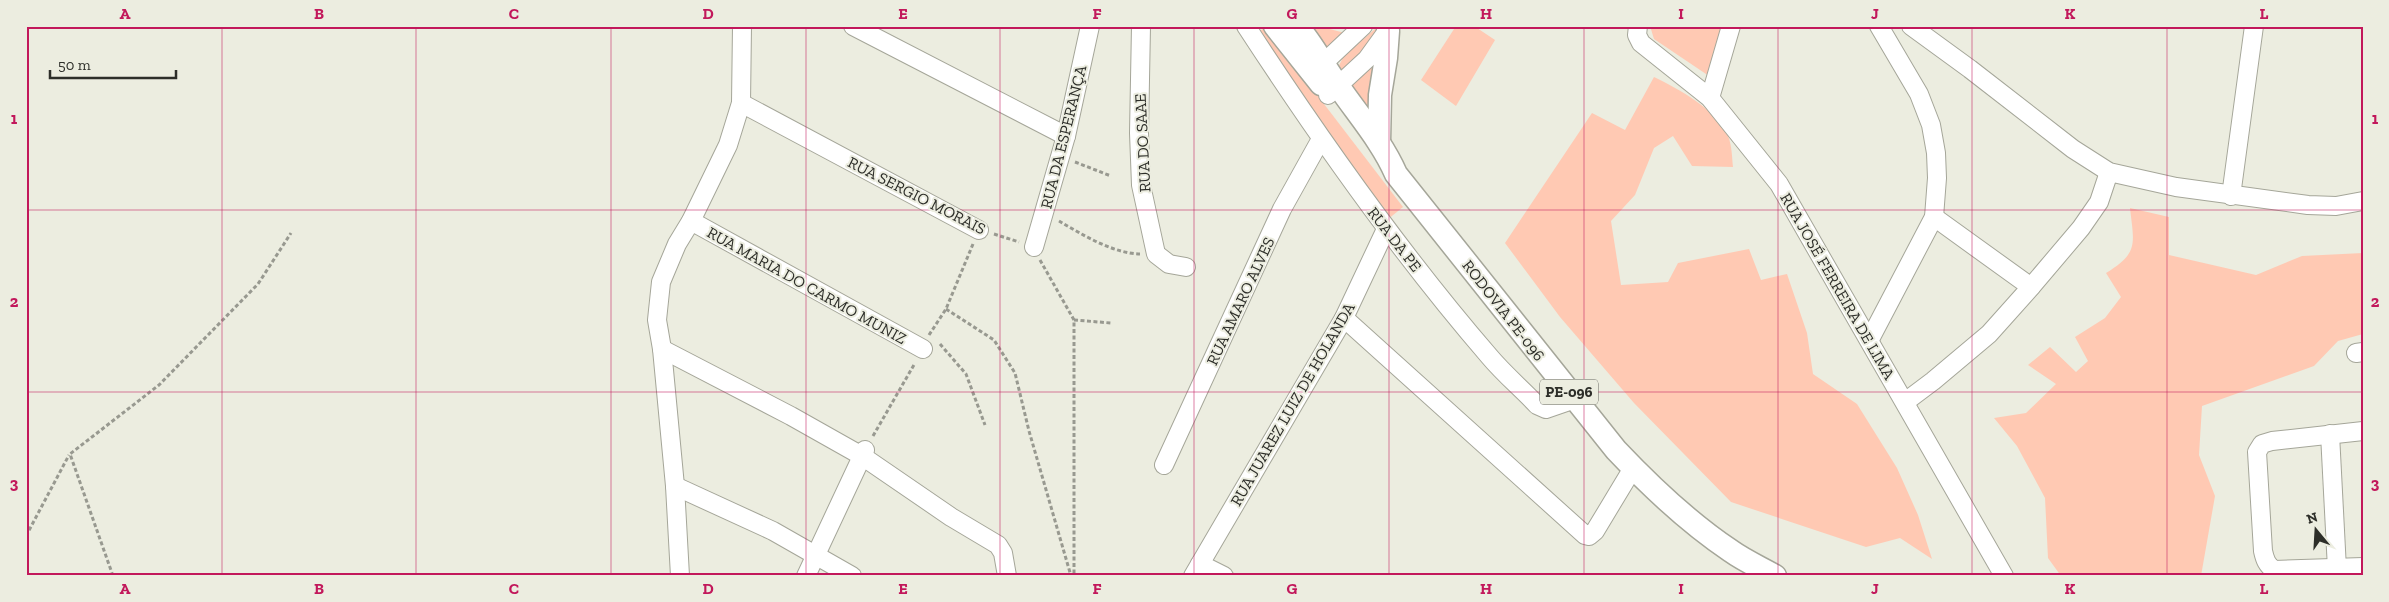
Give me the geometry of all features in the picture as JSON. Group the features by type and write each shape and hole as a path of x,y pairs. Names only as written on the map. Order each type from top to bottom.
{"main road":[{"name":"PE-096","path":"1275,26 1318,68 1373,160 1396,174"},
{"name":"PE-096","path":"1297,26 1308,38 1318,68"},
{"path":"1379,142 1380,95 1389,29"},
{"name":"PE-096","path":"1332,90 1386,151 1396,174"},
{"name":"RODOVIA PE-096","path":"1396,174 1633,468 1657,492 1732,552 1775,576"}],"street":[{"path":"680,576 675,486 662,349 657,320 661,282 677,244 691,221 728,144 741,103 742,26"},
{"path":"853,26 1066,136"},
{"name":"RUA DA ESPERANÇA","path":"1034,247 1066,136 1090,26"},
{"name":"RUA DO SAAE","path":"1141,26 1139,133 1141,185 1156,254"},
{"name":"RUA DA PE","path":"1246,26 1321,139 1386,229 1490,358 1538,405 1546,409 1575,398"},
{"path":"1318,68 1363,26"},
{"name":"RUA JOSÉ FERREIRA DE LIMA","path":"1638,26 1637,35 1648,50 1710,98 1779,184 1870,340 1920,433 2004,576"},
{"path":"1710,98 1731,26"},
{"path":"1870,340 1934,217 1937,178 1936,153 1931,125 1919,94 1879,26"},
{"path":"1911,26 2073,149 2109,172 2139,180 2231,196 2308,205 2336,206 2363,201"},
{"path":"2231,196 2254,26"},
{"path":"1332,90 1370,55 1389,29"},
{"name":"RUA SERGIO MORAIS","path":"741,103 979,230"},
{"name":"RUA AMARO ALVES","path":"1164,465 1282,209 1321,139"},
{"path":"1905,402 1989,334 2031,287 2081,228 2099,202 2109,172"},
{"path":"1934,217 2031,287"},
{"name":"RUA MARIA DO CARMO MUNIZ","path":"691,221 923,349"},
{"name":"RUA JUAREZ LUIZ DE HOLANDA","path":"1197,570 1344,318 1386,229"},
{"path":"1156,254 1169,264 1186,267"},
{"path":"1344,318 1585,535 1589,536 1595,531 1633,468"},
{"path":"662,349 864,453 951,517 998,545 1003,553 1007,576"},
{"path":"2363,432 2272,441 2262,444 2257,452 2263,551 2266,563 2274,570 2363,567"},
{"path":"2330,434 2337,568"},
{"path":"806,576 864,453"},
{"path":"675,486 715,502 816,554 852,576"},
{"path":"1197,570 1224,576"}],"path":[{"path":"1060,156 1111,176"},
{"path":"1043,212 1084,236 1128,254 1156,254"},
{"name":"RUA SERGIO MORAIS","path":"979,230 1034,247"},
{"path":"26,536 70,454 159,384 258,284 291,233"},
{"path":"1034,247 1074,320 1072,576"},
{"path":"946,308 994,340 1016,373 1029,432 1072,576"},
{"path":"1074,320 1111,323"},
{"path":"930,332 966,374 985,425"},
{"path":"70,454 113,576"}],"shaded area":[{"path":"1304,26 1318,26 1345,33 1326,53"},
{"path":"1456,26 1474,26 1495,40 1456,106 1421,80"},
{"path":"1650,26 1736,26 1709,76 1654,39"},
{"path":"1265,27 1403,207 1387,220 1255,35"},
{"path":"1375,29 1384,40 1345,71 1336,71 1344,56"},
{"path":"1382,57 1375,130 1338,82 1360,76"},
{"path":"1654,77 1696,101 1723,126 1731,147 1733,167 1692,166 1673,136 1654,148 1635,195 1611,221 1621,285 1668,282 1678,263 1749,249 1761,280 1787,274 1807,333 1813,374 1857,404 1897,468 1918,515 1932,559 1900,538 1866,547 1731,502 1634,403 1560,317 1505,243 1592,113 1625,130"},
{"path":"2130,208 2169,217 2169,255 2256,275 2302,256 2363,253 2363,334 2338,341 2314,366 2202,406 2199,455 2215,496 2201,576 2061,576 2048,558 2045,498 2017,446 1994,418 2026,413 2056,384 2028,365 2050,347 2076,372 2088,361 2075,337 2105,318 2121,297 2106,273 2124,259 2132,246 2133,231"}]}
